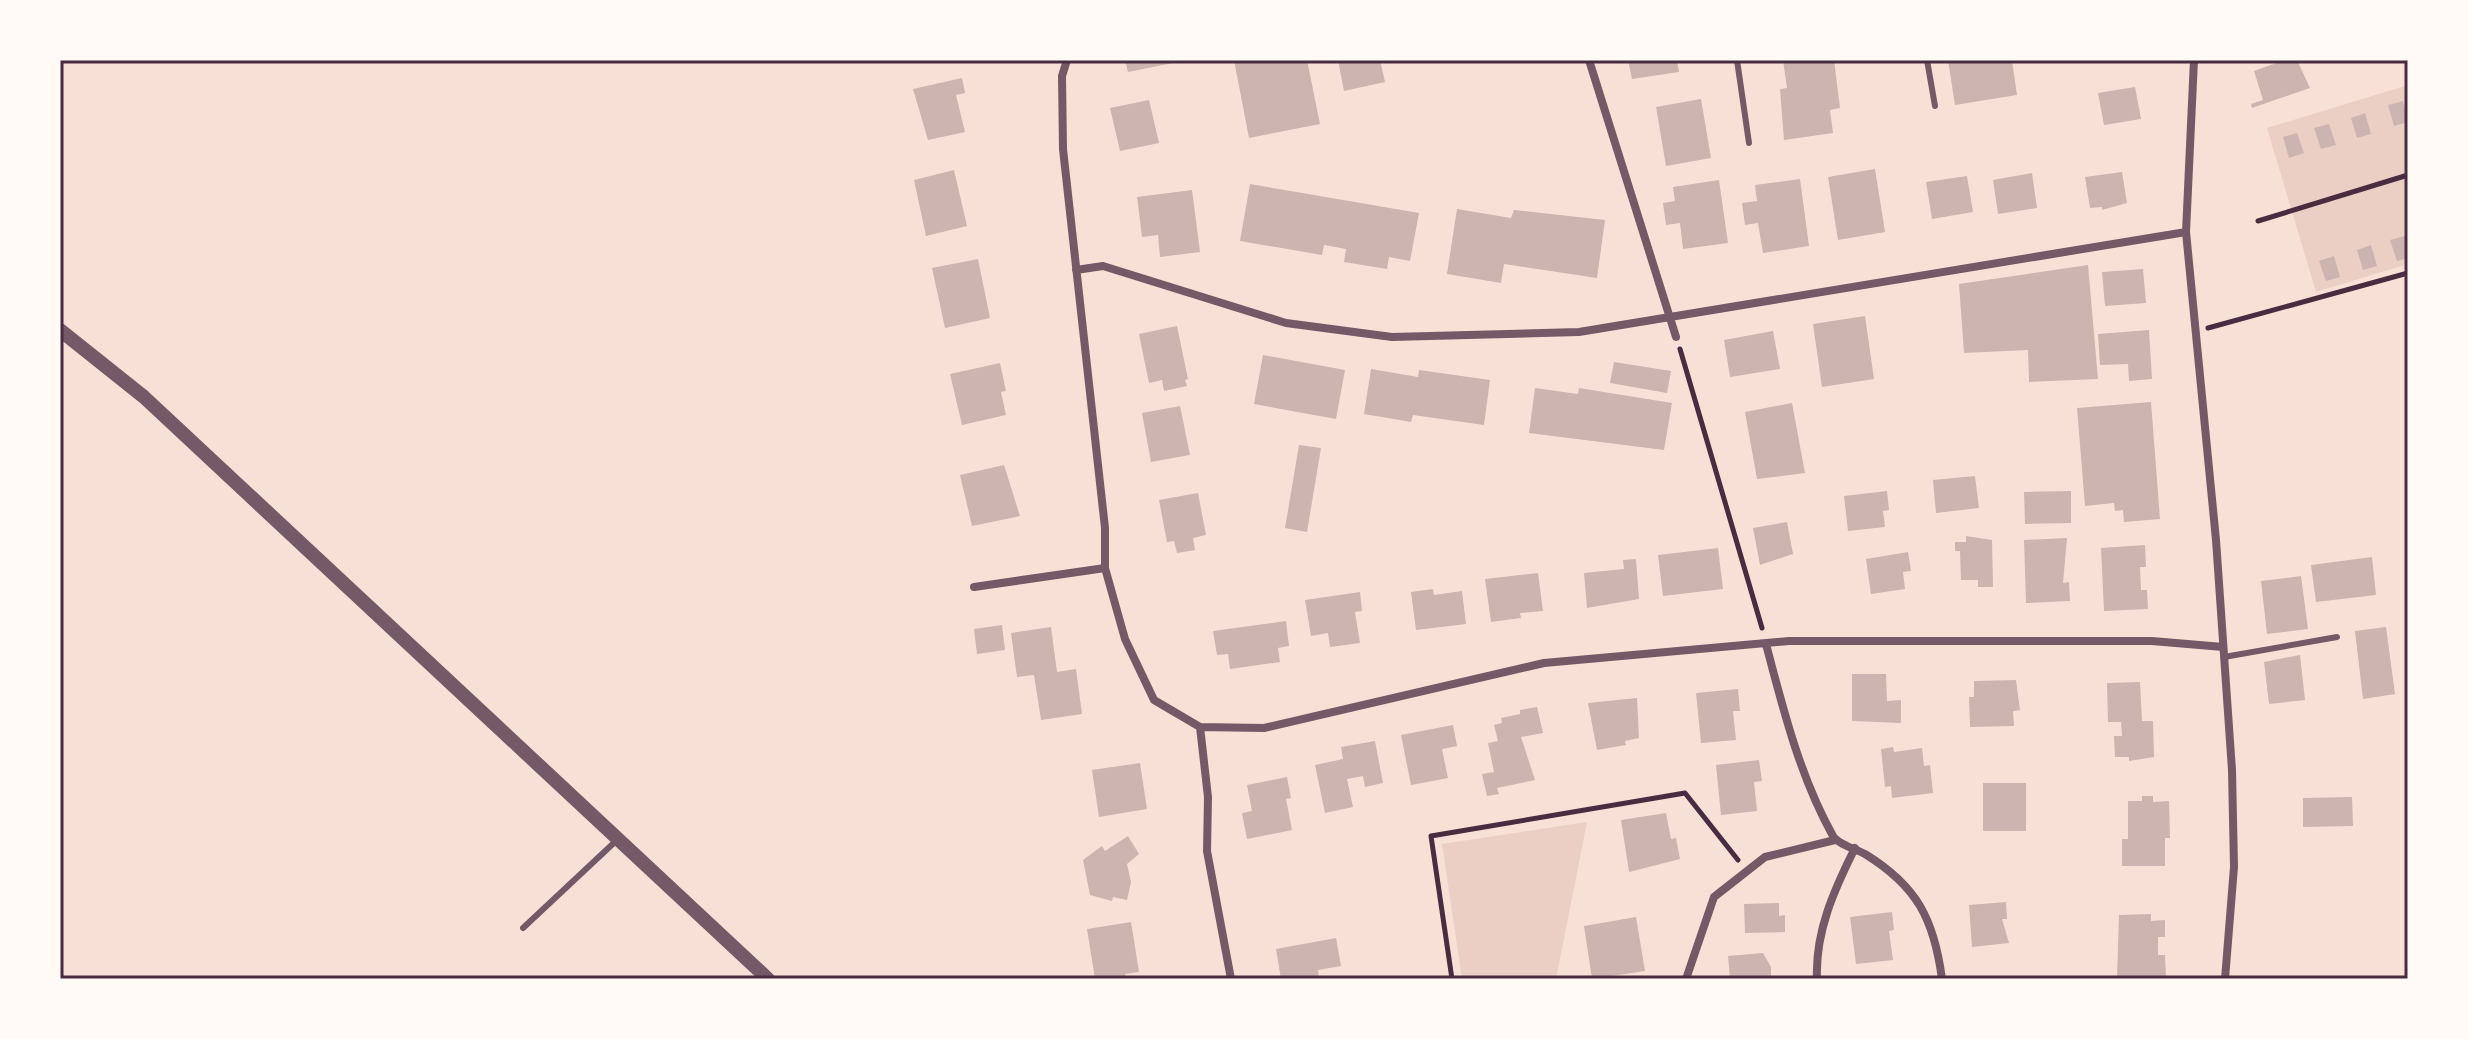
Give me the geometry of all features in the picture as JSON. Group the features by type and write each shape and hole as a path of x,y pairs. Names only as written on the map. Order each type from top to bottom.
{"street":[{"path":"1067,60 1062,76 1063,149 1105,528 1105,568 1125,639 1154,700 1200,727 1264,728 1544,663 1766,644 2152,641 2223,647"},
{"path":"1589,60 1676,337"},
{"path":"2194,60 2186,232 2232,770 2234,867 2225,979"},
{"path":"1076,270 1103,266 1286,323 1392,337 1579,332 1671,314 2186,232"},
{"path":"60,330 144,397 768,979"},
{"path":"974,587 1105,568"},
{"path":"1766,644 1790,737 1835,840"},
{"path":"1200,727 1208,797 1207,851 1231,979"},
{"path":"1686,979 1714,897 1765,857 1835,840 1891,870 1917,896 1932,930 1942,979"},
{"path":"1817,979 1816,954 1832,894 1855,848"}],"lane":[{"path":"1737,60 1749,143"},
{"path":"1927,60 1935,106"},
{"path":"2224,657 2337,637"},
{"path":"523,928 618,839"}],"path":[{"path":"2258,221 2408,175"},
{"path":"2196,332 2408,273"},
{"path":"1676,337 1766,644"},
{"path":"1452,979 1431,836 1685,793 1747,871"}],"shaded area":[{"path":"2408,85 2408,264 2316,292 2267,128"},
{"path":"1587,822 1556,979 1462,979 1442,844"}],"building":[{"path":"1125,60 1173,60 1173,63 1128,72"},
{"path":"1234,60 1307,60 1320,124 1249,138"},
{"path":"1338,60 1380,60 1385,82 1344,91"},
{"path":"1628,60 1677,60 1679,72 1632,79"},
{"path":"1783,60 1834,60 1840,108 1830,110 1833,133 1784,140 1780,89 1787,88"},
{"path":"1948,60 2012,60 2017,95 1955,105"},
{"path":"2285,60 2297,60 2310,88 2252,108 2251,104 2263,100 2254,71"},
{"path":"962,78 965,93 956,95 965,132 928,140 913,89"},
{"path":"2135,87 2141,119 2104,125 2098,93"},
{"path":"1701,99 1711,158 1666,166 1656,107"},
{"path":"1149,100 1159,143 1120,151 1110,108"},
{"path":"2403,101 2408,122 2394,126 2388,105"},
{"path":"2365,113 2371,134 2357,138 2351,118"},
{"path":"2329,124 2336,145 2321,149 2314,128"},
{"path":"2297,133 2304,153 2289,158 2283,137"},
{"path":"1875,169 1885,232 1838,240 1828,177"},
{"path":"954,170 967,226 926,236 914,180"},
{"path":"2122,172 2127,203 2102,210 2102,207 2090,208 2085,177"},
{"path":"2032,173 2037,208 1998,214 1993,180"},
{"path":"1967,176 1973,212 1932,219 1926,182"},
{"path":"1800,179 1809,246 1763,253 1758,223 1745,225 1742,203 1757,201 1755,185"},
{"path":"1719,180 1728,243 1683,249 1680,223 1666,225 1663,203 1675,201 1673,187"},
{"path":"1250,184 1419,213 1410,261 1389,257 1387,269 1344,262 1346,249 1324,245 1322,255 1240,241"},
{"path":"1192,190 1200,252 1160,257 1158,235 1142,237 1137,197"},
{"path":"1457,209 1511,218 1514,210 1605,220 1597,278 1504,264 1501,283 1447,274"},
{"path":"2405,236 2408,258 2397,261 2390,240"},
{"path":"2371,245 2377,266 2363,270 2357,250"},
{"path":"2334,256 2340,277 2326,281 2319,261"},
{"path":"978,259 990,318 945,328 932,268"},
{"path":"2088,265 2098,379 2029,382 2028,350 1964,353 1959,284"},
{"path":"2143,269 2146,303 2105,306 2102,272"},
{"path":"1865,316 1874,379 1822,387 1813,324"},
{"path":"1177,326 1187,386 1164,391 1162,380 1149,383 1139,334"},
{"path":"2149,330 2152,379 2129,381 2128,364 2100,365 2098,334"},
{"path":"1773,331 1780,369 1730,377 1724,340"},
{"path":"1263,355 1345,370 1336,419 1254,404"},
{"path":"1614,362 1671,371 1667,393 1610,383"},
{"path":"1000,363 1006,391 1001,392 1006,415 962,425 950,374"},
{"path":"1371,369 1418,377 1419,370 1490,380 1484,425 1413,415 1411,422 1364,414"},
{"path":"1535,388 1578,394 1579,388 1672,403 1664,450 1529,433"},
{"path":"2151,402 2160,519 2124,522 2123,510 2115,511 2114,503 2085,506 2077,408"},
{"path":"1792,403 1805,473 1757,479 1745,412"},
{"path":"1180,406 1190,455 1151,462 1142,413"},
{"path":"1299,445 1321,448 1307,532 1285,528"},
{"path":"1004,465 1020,516 972,526 960,475"},
{"path":"1975,476 1979,508 1936,513 1933,480"},
{"path":"1887,491 1889,510 1883,511 1885,527 1848,531 1844,496"},
{"path":"2071,491 2071,523 2025,524 2024,492"},
{"path":"1198,493 1206,535 1193,538 1195,550 1177,553 1174,541 1167,542 1159,500"},
{"path":"1787,522 1793,554 1760,565 1753,528"},
{"path":"1966,536 1992,540 1993,587 1978,587 1978,580 1961,580 1960,551 1955,551 1955,542 1966,542"},
{"path":"2067,538 2063,583 2069,582 2070,601 2026,603 2024,540"},
{"path":"2145,545 2146,567 2140,567 2141,590 2147,590 2148,609 2104,611 2101,548"},
{"path":"1718,548 1723,589 1663,596 1658,555"},
{"path":"1908,552 1911,571 1903,572 1905,589 1871,594 1866,559"},
{"path":"2372,557 2376,595 2316,602 2311,565"},
{"path":"1636,559 1639,599 1587,608 1584,573 1624,569 1623,560"},
{"path":"1538,573 1543,611 1520,613 1521,618 1491,622 1485,579"},
{"path":"2301,576 2308,629 2267,634 2261,581"},
{"path":"1433,589 1434,595 1462,591 1466,624 1416,630 1411,592"},
{"path":"1360,592 1362,611 1355,612 1360,643 1330,647 1328,633 1311,636 1305,600"},
{"path":"1286,621 1289,646 1278,648 1280,662 1230,669 1228,654 1217,655 1213,631"},
{"path":"1002,625 1005,650 977,654 974,629"},
{"path":"1051,627 1057,672 1076,669 1082,714 1041,720 1034,675 1017,677 1011,633"},
{"path":"2386,627 2395,694 2363,699 2355,631"},
{"path":"2300,655 2305,700 2269,704 2264,662"},
{"path":"1852,674 1886,674 1887,701 1901,700 1901,723 1852,721"},
{"path":"2016,680 2020,710 2013,711 2014,726 1970,727 1969,697 1974,697 1974,681"},
{"path":"2140,682 2142,721 2153,721 2154,757 2129,761 2129,757 2115,757 2114,736 2122,736 2121,722 2108,722 2107,683"},
{"path":"1738,689 1740,711 1733,711 1736,740 1701,743 1696,693"},
{"path":"1637,698 1639,738 1625,741 1626,745 1597,750 1588,703"},
{"path":"1537,707 1543,733 1521,737 1535,780 1497,788 1499,794 1487,796 1482,774 1494,772 1488,743 1498,741 1494,725 1502,723 1501,718 1520,714 1520,710"},
{"path":"1453,725 1457,746 1442,749 1448,778 1411,785 1401,735"},
{"path":"1375,741 1383,783 1365,787 1363,776 1347,779 1353,807 1325,813 1315,765 1343,759 1341,747"},
{"path":"1893,747 1894,752 1922,748 1924,766 1930,765 1933,793 1892,798 1891,786 1885,787 1881,749"},
{"path":"1759,760 1762,781 1754,782 1757,811 1721,815 1716,765"},
{"path":"1140,763 1147,809 1099,817 1092,770"},
{"path":"1287,777 1291,798 1286,799 1292,830 1247,839 1242,813 1252,811 1247,785"},
{"path":"1983,783 2026,783 2026,831 1983,831"},
{"path":"2142,796 2153,796 2153,802 2169,801 2170,838 2165,838 2165,866 2122,866 2122,839 2128,839 2128,801 2142,801"},
{"path":"2352,797 2353,826 2303,827 2303,798"},
{"path":"1666,813 1671,839 1676,838 1680,859 1629,872 1621,820"},
{"path":"1128,836 1139,854 1127,864 1131,882 1127,900 1113,897 1112,901 1090,895 1083,860 1102,846 1105,851"},
{"path":"2006,902 2007,919 2002,919 2009,943 1972,947 1969,905"},
{"path":"1779,903 1779,916 1785,915 1785,932 1745,933 1744,904"},
{"path":"1892,912 1894,930 1889,931 1893,960 1856,964 1850,917"},
{"path":"2151,914 2151,921 2165,920 2165,937 2158,937 2158,955 2165,955 2166,979 2117,979 2119,915"},
{"path":"1636,917 1645,971 1592,979 1584,926"},
{"path":"1131,922 1139,972 1125,974 1126,979 1095,979 1087,929"},
{"path":"1336,938 1341,966 1318,970 1319,979 1281,979 1276,949"},
{"path":"1763,953 1771,967 1771,979 1730,979 1728,956"}]}
